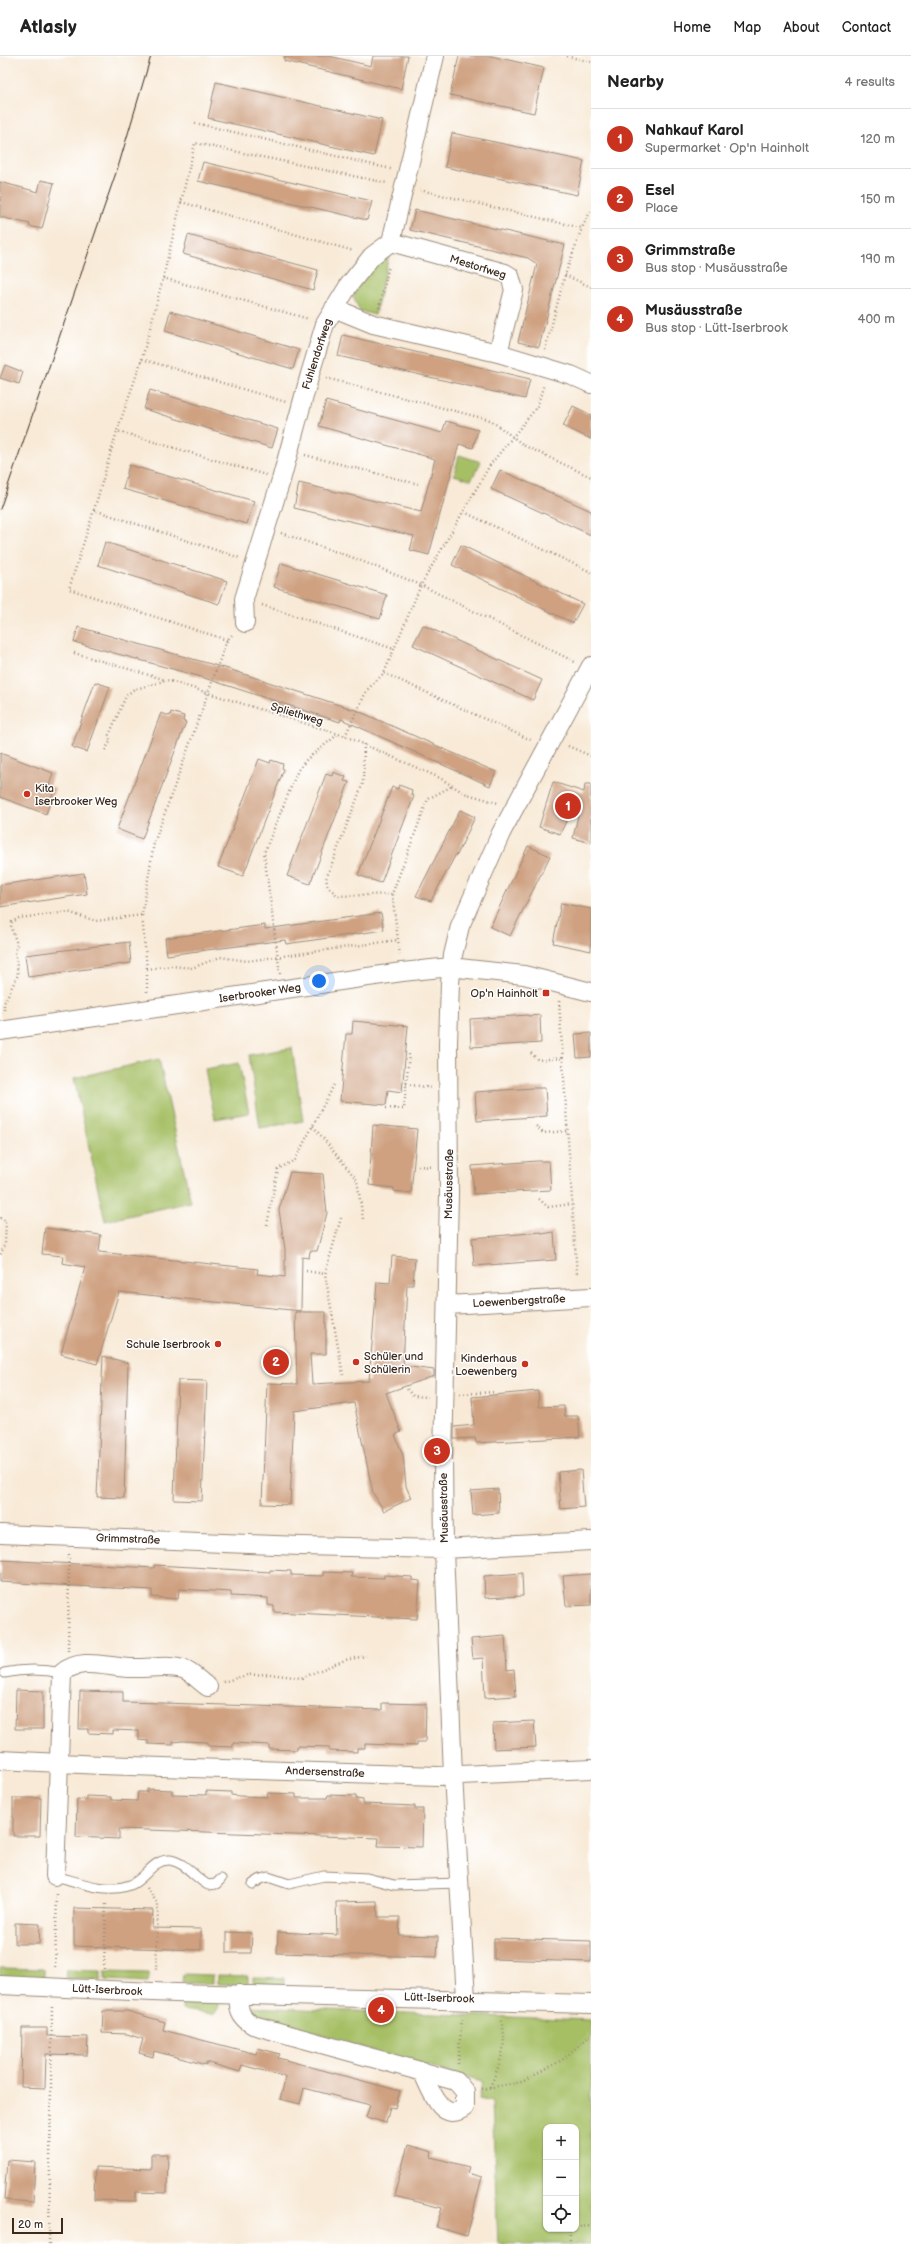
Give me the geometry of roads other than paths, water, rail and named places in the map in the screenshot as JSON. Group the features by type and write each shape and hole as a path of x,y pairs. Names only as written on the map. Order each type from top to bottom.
{"street":[{"path":"391,242 434,56"},
{"name":"Fuhlendorfweg","path":"245,623 244,599 281,480 325,324 349,285 372,256 391,242"},
{"name":"Mestorfweg","path":"391,242 505,273 510,276 514,290 498,353"},
{"path":"334,308 373,324 498,353 545,367 591,384"},
{"path":"451,967 460,926 514,809 554,745 590,668"},
{"name":"Iserbrooker Weg","path":"2,1030 402,972 451,967 524,975 558,982 591,992"},
{"name":"Musäusstraße","path":"451,967 448,1043 449,1194 443,1458 444,1550 453,1775 460,1883 464,2005"},
{"name":"Loewenbergstraße","path":"447,1305 591,1297"},
{"name":"Grimmstraße","path":"0,1534 444,1550 591,1541"},
{"path":"55,1876 58,1764 65,1670 98,1664 130,1668 174,1667 185,1670 208,1687"},
{"name":"Andersenstraße","path":"0,1760 58,1764 453,1775 591,1769"},
{"name":"Lütt-Iserbrook","path":"0,1985 238,1994 464,2005 591,2004"},
{"path":"238,1994 240,2014 244,2020 253,2025 422,2071 461,2086 466,2099 465,2107 459,2111 450,2112 443,2109 437,2103 422,2071"}],"lane":[{"path":"4,1673 23,1669 65,1670"},
{"path":"55,1876 106,1889 118,1888 141,1880 152,1867 160,1862 170,1860 180,1863 208,1885 216,1884 221,1879"},
{"path":"253,1884 268,1877 289,1884 324,1876 367,1878 394,1885 460,1883"}],"tram line":[{"path":"0,509 119,164 151,56"}],"place":[{"name":"Kita Iserbrooker Weg","path":"27,794"},
{"name":"Nahkauf Karol","path":"568,806"},
{"name":"Op'n Hainholt","path":"546,993"},
{"name":"Schule Iserbrook","path":"218,1344"},
{"name":"Esel","path":"276,1362"},
{"name":"Schüler und Schülerin","path":"356,1362"},
{"name":"Kinderhaus Loewenberg","path":"525,1364"},
{"name":"Grimmstraße","path":"437,1451"},
{"name":"Musäusstraße","path":"381,2010"}]}
